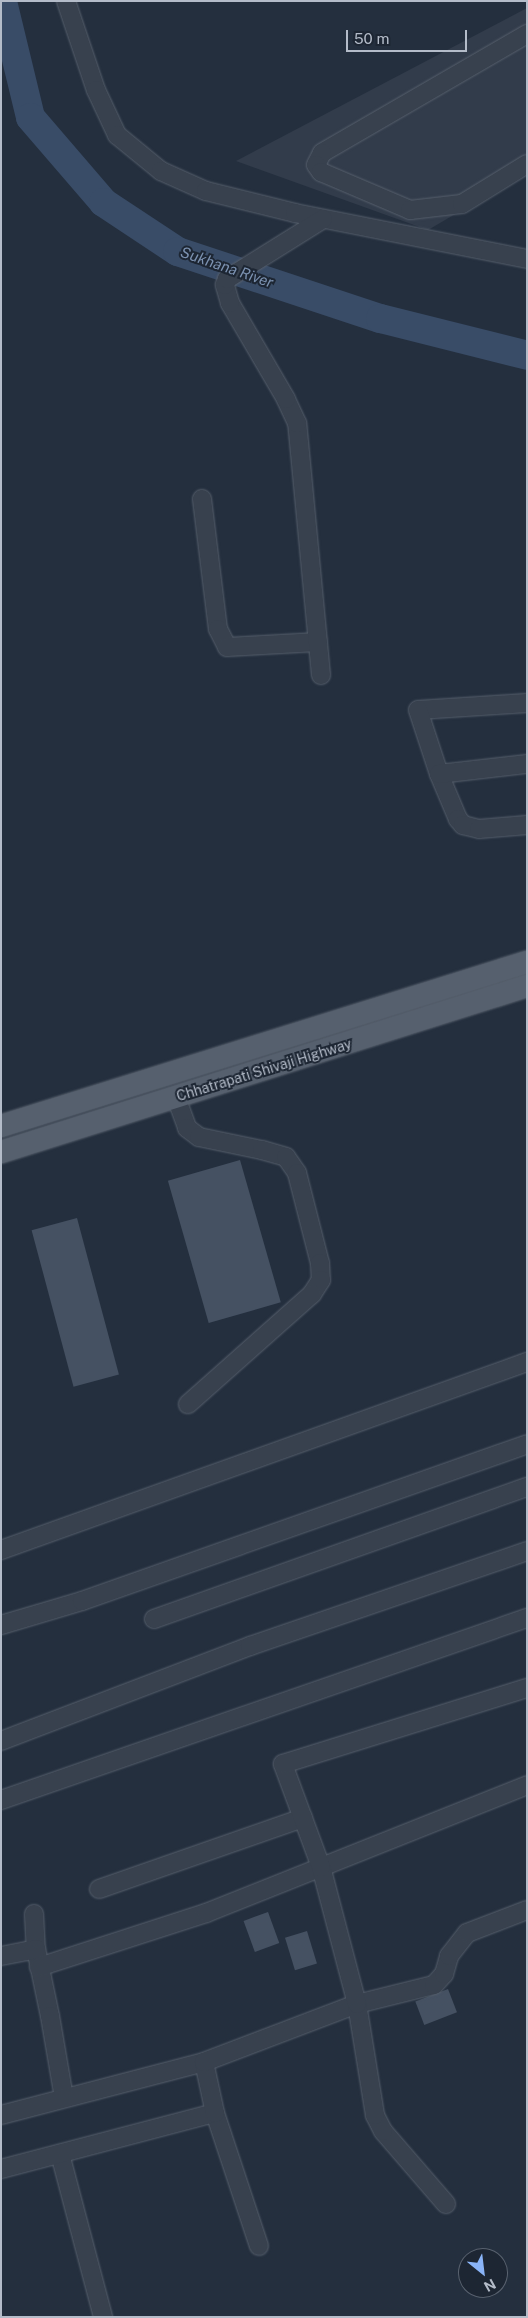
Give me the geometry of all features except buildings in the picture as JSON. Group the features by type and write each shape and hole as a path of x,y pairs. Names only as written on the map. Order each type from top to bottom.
{"main road":[{"name":"Chhatrapati Shivaji Highway","path":"1,1126 527,962"},
{"name":"Chhatrapati Shivaji Highway","path":"1,1152 527,986"}],"street":[{"path":"66,1 96,90 117,135 161,171 206,191 323,219 527,259"},
{"path":"527,34 322,153 316,165 321,172 410,210 462,204 527,164"},
{"path":"321,675 297,423 286,399 230,303 225,286 227,279 323,219"},
{"path":"202,499 218,629 227,647 318,642"},
{"path":"527,703 418,710 439,774 458,819 463,825 479,829 527,825"},
{"path":"439,774 527,764"},
{"path":"176,1097 187,1128 199,1137 286,1157 297,1173 321,1272 321,1280 312,1294 188,1404"},
{"path":"1,1550 527,1362"},
{"path":"1,1625 82,1601 527,1444"},
{"path":"154,1619 527,1487"},
{"path":"1,1741 250,1646 527,1551"},
{"path":"1,1800 527,1618"},
{"path":"446,2204 383,2131 375,2115 357,2004 322,1867 283,1764 527,1688"},
{"path":"40,1967 206,1913 527,1785"},
{"path":"99,1890 303,1818"},
{"path":"1,2115 204,2062 357,2004 434,1986 444,1974 449,1956 467,1933 527,1910"},
{"path":"34,1914 36,1948 64,2098"},
{"path":"1,1956 36,1948"},
{"path":"204,2062 215,2113 259,2246"},
{"path":"1,2169 215,2113"},
{"path":"60,2154 102,2317"}],"shaded area":[{"path":"527,8 527,172 428,230 236,161"}],"waterway":[{"name":"Sukhana River","path":"2,1 30,117 103,202 177,251 380,318 527,355"}]}
